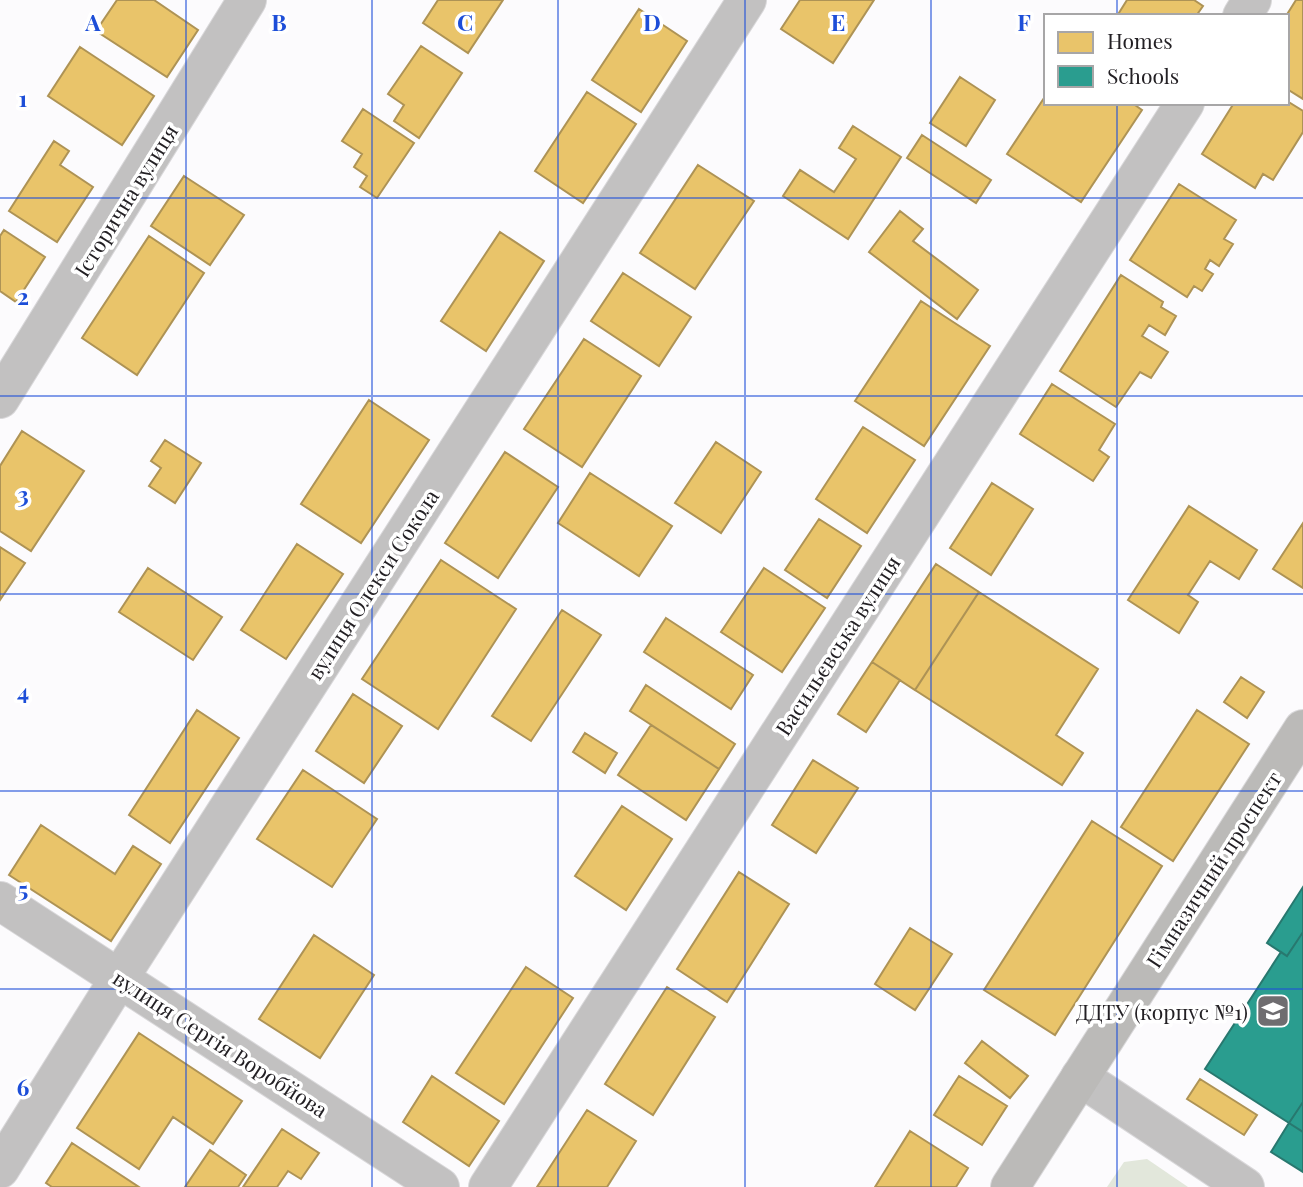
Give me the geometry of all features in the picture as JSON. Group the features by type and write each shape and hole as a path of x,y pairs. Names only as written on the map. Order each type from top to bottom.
{"main road":[{"name":"Гімназичний проспект","path":"1010,1187 1303,729"}],"street":[{"name":"Історична вулиця","path":"0,399 247,0"},
{"name":"вулиця Олекси Сокола","path":"0,1169 120,977 747,0"},
{"name":"Васильєвська вулиця","path":"488,1187 1184,105"},
{"name":"вулиця Сергія Воробйова","path":"0,901 440,1187"},
{"path":"1080,1077 1245,1187"}],"shaded area":[{"path":"1147,1159 1188,1187 1107,1187 1124,1162"}],"building: Homes":[{"path":"117,0 154,0 198,30 167,77 96,31"},
{"path":"438,0 503,0 468,53 423,23"},
{"path":"800,0 874,0 833,63 781,29"},
{"path":"1127,0 1194,0 1203,6 1197,14 1118,14"},
{"path":"1296,0 1303,0 1303,99 1289,90 1287,14"},
{"path":"639,9 687,41 641,112 592,80"},
{"path":"421,46 462,73 419,138 394,121 404,105 388,94"},
{"path":"80,47 154,96 122,145 48,96"},
{"path":"960,77 995,100 966,146 930,123"},
{"path":"587,92 636,124 583,203 535,171"},
{"path":"1044,98 1044,105 1135,105 1142,110 1081,202 1007,154"},
{"path":"1289,102 1303,111 1303,132 1273,180 1263,174 1255,188 1202,154 1233,105 1289,105"},
{"path":"363,109 414,143 377,198 360,187 367,176 354,167 362,154 342,141"},
{"path":"853,126 901,157 848,239 783,196 800,170 834,192 856,159 839,148"},
{"path":"922,135 991,180 976,203 907,158"},
{"path":"54,141 69,151 60,165 93,187 57,242 9,211"},
{"path":"698,165 754,201 695,289 640,253"},
{"path":"184,176 244,215 210,265 151,226"},
{"path":"1179,184 1236,220 1224,239 1233,244 1219,266 1210,260 1205,269 1213,274 1202,291 1194,286 1187,297 1130,260"},
{"path":"900,211 923,229 913,241 978,290 957,319 869,252"},
{"path":"4,230 45,257 16,302 0,291 0,236"},
{"path":"500,232 544,261 486,351 441,321"},
{"path":"149,236 204,273 137,375 82,338"},
{"path":"623,273 691,317 659,366 591,321"},
{"path":"1121,275 1163,302 1161,307 1176,316 1165,335 1149,325 1142,336 1168,352 1151,378 1140,372 1116,407 1060,371"},
{"path":"921,301 990,346 924,446 855,401"},
{"path":"584,339 641,376 582,467 524,429"},
{"path":"1052,384 1115,424 1099,450 1109,457 1093,481 1020,434"},
{"path":"369,400 429,440 361,543 301,504"},
{"path":"863,427 915,460 867,533 816,499"},
{"path":"22,431 84,471 31,551 0,531 0,466"},
{"path":"165,440 201,463 175,503 149,486 161,468 151,461"},
{"path":"716,442 761,472 721,533 675,503"},
{"path":"505,452 558,487 498,578 445,543"},
{"path":"590,473 672,526 639,576 558,523"},
{"path":"992,483 1033,509 991,575 950,548"},
{"path":"1189,506 1257,550 1239,579 1210,561 1188,595 1198,602 1179,633 1128,600"},
{"path":"819,519 861,546 827,598 785,570"},
{"path":"1303,523 1303,588 1273,569"},
{"path":"297,544 343,574 286,659 241,630"},
{"path":"0,547 25,563 0,600"},
{"path":"441,560 516,609 438,729 362,679"},
{"path":"936,564 979,592 915,690 872,662"},
{"path":"148,568 222,617 193,660 119,612"},
{"path":"764,568 825,608 782,672 721,632"},
{"path":"979,592 1098,669 1056,735 1083,753 1062,785 915,690"},
{"path":"562,610 601,635 531,741 492,716"},
{"path":"666,618 753,675 731,709 644,652"},
{"path":"872,662 900,680 866,732 838,714"},
{"path":"1241,677 1264,692 1247,718 1224,702"},
{"path":"646,685 735,744 719,769 630,711"},
{"path":"353,694 402,726 364,783 316,751"},
{"path":"197,710 239,738 170,843 129,815"},
{"path":"1197,710 1249,744 1173,861 1121,827"},
{"path":"651,725 719,769 686,820 618,775"},
{"path":"585,733 617,753 605,773 573,752"},
{"path":"813,760 858,788 816,853 772,825"},
{"path":"303,770 377,819 332,887 257,839"},
{"path":"622,806 672,839 626,910 575,876"},
{"path":"1092,821 1162,866 1055,1035 984,990"},
{"path":"41,825 115,874 133,846 161,864 111,941 9,875"},
{"path":"739,872 789,904 727,1002 677,969"},
{"path":"910,928 952,954 915,1010 875,984"},
{"path":"314,935 374,975 320,1058 259,1019"},
{"path":"526,967 573,998 504,1104 456,1073"},
{"path":"667,987 715,1017 653,1115 605,1084"},
{"path":"139,1033 242,1101 213,1144 173,1117 139,1169 77,1128"},
{"path":"982,1041 1028,1076 1010,1098 965,1063"},
{"path":"432,1076 499,1121 469,1166 403,1122"},
{"path":"959,1076 1007,1106 982,1145 934,1115"},
{"path":"1200,1079 1257,1115 1244,1135 1187,1099"},
{"path":"587,1110 636,1141 607,1187 537,1187"},
{"path":"282,1129 319,1153 301,1179 288,1171 277,1187 243,1187"},
{"path":"910,1131 968,1168 956,1187 875,1187"},
{"path":"72,1143 139,1187 52,1187 46,1183"},
{"path":"210,1150 246,1175 238,1187 185,1187"}],"building: Schools":[{"path":"1303,887 1303,932 1287,956 1267,943"},
{"name":"ДДТУ (корпус №1)","path":"1303,932 1303,1102 1289,1123 1205,1069 1281,952 1287,956"},
{"path":"1303,1102 1303,1132 1289,1123"},
{"path":"1289,1123 1303,1132 1303,1172 1271,1152"}],"place":[{"name":"ДДТУ (корпус №1)","path":"1273,1011"}]}
